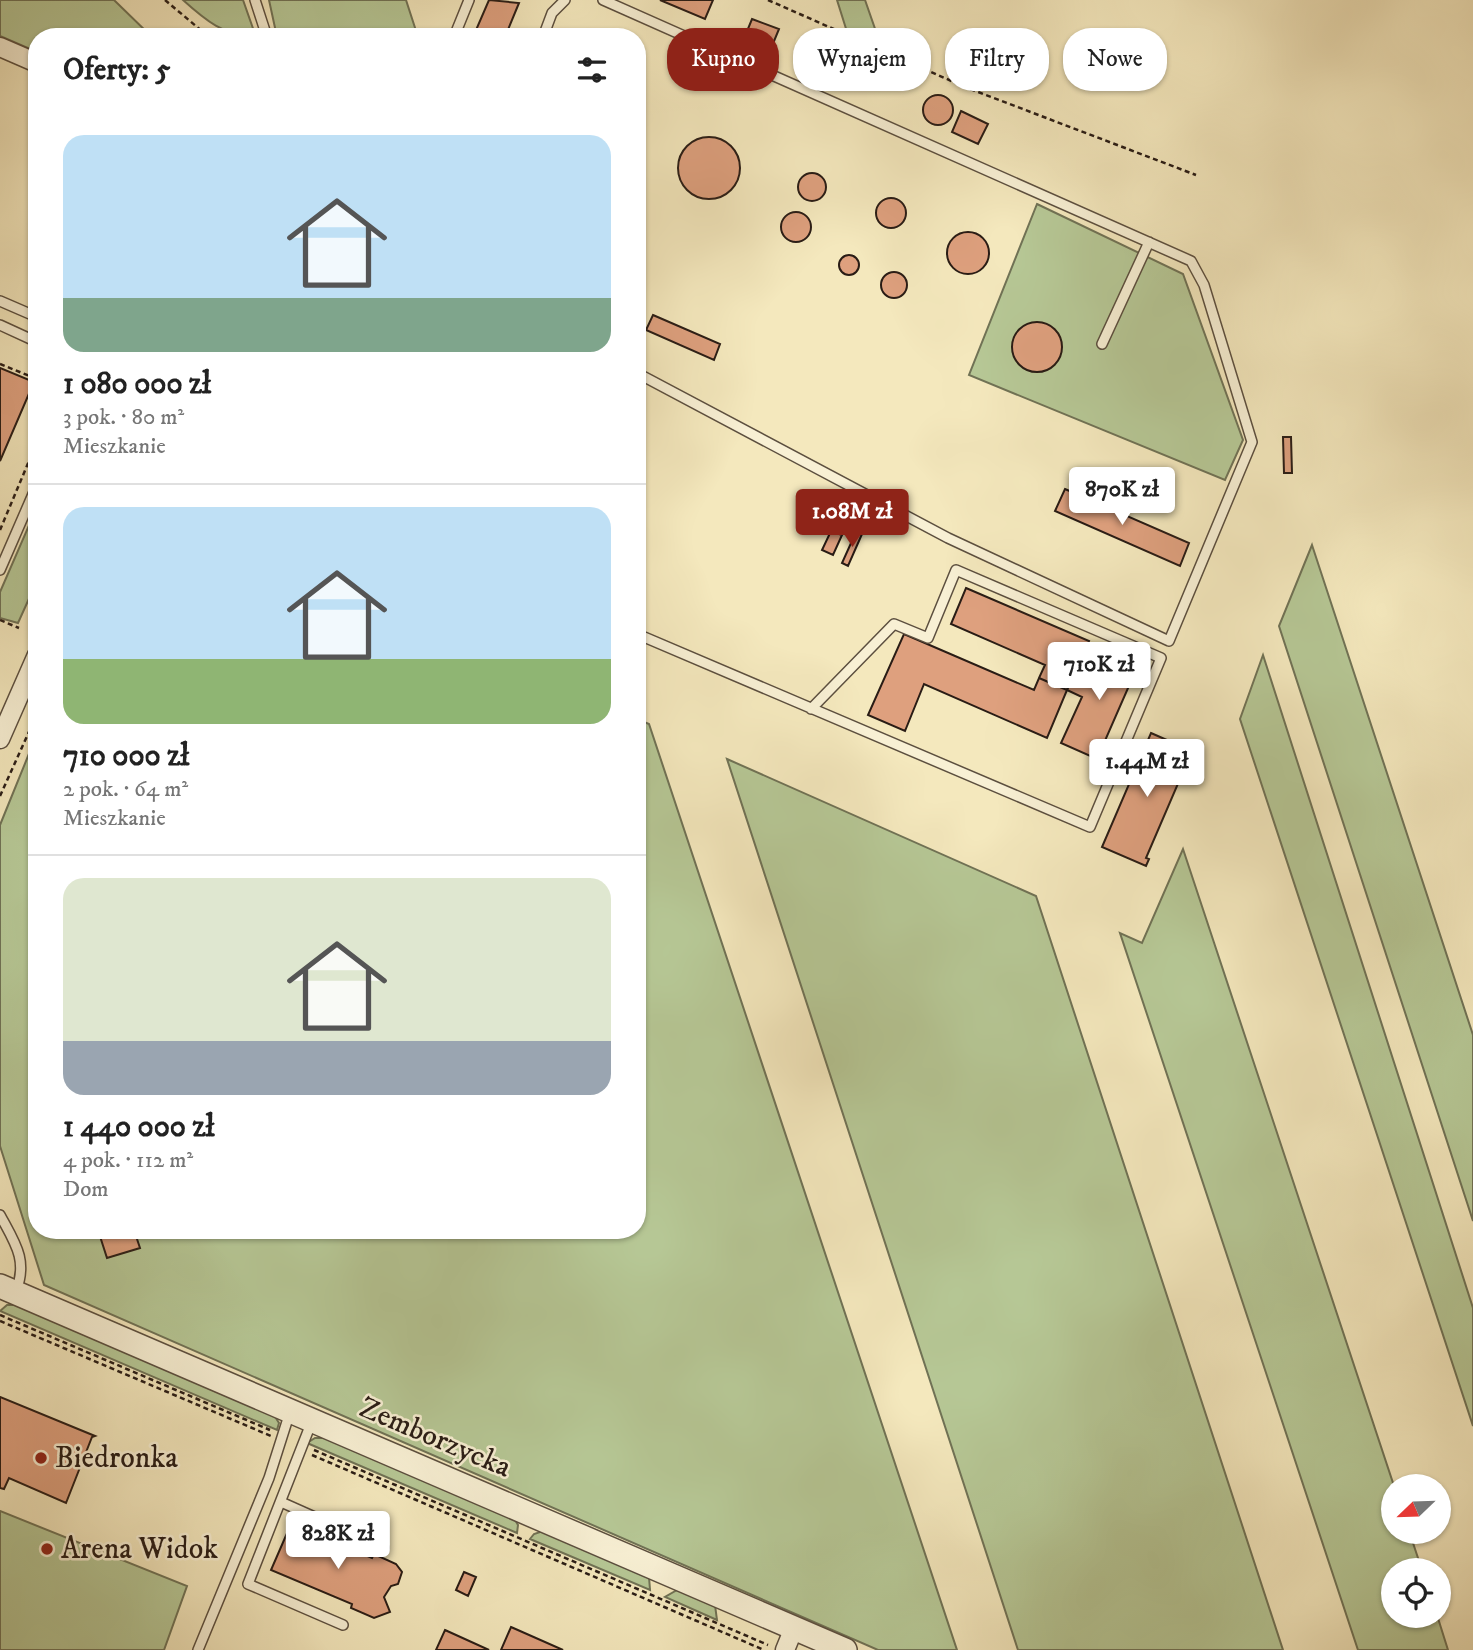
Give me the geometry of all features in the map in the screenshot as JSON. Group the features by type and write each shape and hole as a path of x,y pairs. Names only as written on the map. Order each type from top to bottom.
{"street":[{"path":"0,47 28,59"},
{"path":"0,739 6,706 28,670"},
{"name":"Zemborzycka","path":"8,1290 845,1650"},
{"path":"777,1648 794,1628"}],"lane":[{"path":"255,0 264,28"},
{"path":"458,28 469,0"},
{"path":"546,28 552,13 565,0"},
{"path":"603,0 1191,261 1204,285 1252,442 1169,641 948,538 646,378"},
{"path":"1102,344 1149,242"},
{"path":"0,301 28,313"},
{"path":"0,326 28,338"},
{"path":"0,570 28,506"},
{"path":"646,638 811,709 1090,827 1161,658 956,570 928,638 894,624 811,709"},
{"path":"0,1215 18,1249 23,1270 8,1290"},
{"path":"198,1650 269,1478 291,1411"},
{"path":"313,1420 248,1584 343,1625"},
{"path":"281,1502 384,1548"}],"path":[{"path":"165,0 198,28"},
{"path":"768,0 965,87 1196,175"},
{"path":"0,363 28,375"},
{"path":"0,530 28,463"},
{"path":"0,620 19,628"},
{"path":"0,796 28,734"},
{"path":"0,1315 281,1438"},
{"path":"0,1321 281,1438"},
{"path":"303,1448 777,1648"},
{"path":"303,1448 764,1650"}],"green space":[{"path":"0,0 114,0 143,28 28,28 28,48 0,36"},
{"path":"183,0 243,0 253,28 221,28"},
{"path":"269,0 406,0 415,28 275,28"},
{"path":"837,0 865,0 875,28 846,28"},
{"path":"1037,204 1183,274 1243,440 1225,480 969,375"},
{"path":"28,528 28,601 18,623 0,618 0,592"},
{"path":"1312,545 1473,1035 1473,1221 1279,626"},
{"path":"1263,655 1473,1308 1473,1426 1240,719"},
{"path":"646,723 649,724 957,1650 878,1650 44,1285 29,1239 646,1239"},
{"path":"28,756 28,1234 0,1146 0,825"},
{"path":"727,759 1036,896 1283,1650 1018,1650"},
{"path":"1183,849 1390,1474 1381,1474 1381,1544 1413,1544 1418,1558 1381,1558 1381,1628 1441,1628 1448,1650 1358,1650 1120,933 1142,943"},
{"path":"7,1305 17,1305 274,1415 279,1423 277,1430 0,1311"},
{"path":"315,1438 325,1438 514,1518 518,1525 517,1533 307,1443"},
{"name":"Arena Widok","path":"0,1511 187,1586 164,1650 0,1650"},
{"path":"543,1531 649,1577 650,1590 530,1539 534,1534"},
{"path":"677,1590 715,1605 717,1620 665,1597"}],"building":[{"path":"489,0 519,3 509,28 477,28"},
{"path":"660,0 713,0 705,19"},
{"path":"752,19 776,28 748,28"},
{"path":"938,95 944,96 952,104 952,116 944,124 938,125 932,124 924,116 923,110 924,104 932,96"},
{"path":"961,111 988,124 978,144 952,132"},
{"path":"709,137 731,146 740,168 731,190 709,199 687,190 678,168 687,146"},
{"path":"812,173 822,177 826,187 822,197 812,201 802,197 798,187 802,177"},
{"path":"891,198 897,199 905,207 905,219 897,227 891,228 885,227 877,219 876,213 877,207 885,199"},
{"path":"796,212 806,217 811,227 806,237 796,242 786,237 781,227 786,217"},
{"path":"968,232 983,238 989,253 983,268 968,274 953,268 947,253 953,238"},
{"path":"849,255 856,258 859,265 856,272 849,275 842,272 839,265 842,258"},
{"path":"894,272 903,276 907,285 903,294 894,298 885,294 881,285 885,276"},
{"path":"653,315 720,344 714,360 646,330"},
{"path":"1037,322 1055,329 1062,347 1055,365 1037,372 1019,365 1012,347 1019,329"},
{"path":"0,368 28,380 28,396 0,461"},
{"path":"1283,437 1291,437 1292,473 1284,473"},
{"path":"1065,489 1189,543 1180,566 1055,511"},
{"path":"831,531 842,535 833,555 822,550"},
{"path":"856,532 862,534 848,566 842,563"},
{"path":"966,588 1089,641 1067,690 1039,678 1045,665 951,624"},
{"path":"904,634 1034,690 1039,678 1067,690 1047,738 924,684 905,731 868,715"},
{"path":"1103,648 1139,663 1097,759 1061,743 1082,697 1067,690 1073,678 1087,684"},
{"path":"1151,733 1192,751 1146,858 1149,859 1146,866 1102,847"},
{"path":"101,1239 137,1239 140,1248 107,1258"},
{"name":"Biedronka","path":"0,1397 95,1436 92,1437 66,1503 9,1478 4,1489 0,1488"},
{"path":"291,1524 372,1558 374,1554 396,1564 402,1572 398,1584 391,1586 384,1597 390,1612 374,1618 351,1608 352,1604 271,1570"},
{"path":"464,1572 476,1577 468,1596 456,1590"},
{"path":"511,1627 563,1650 501,1650"},
{"path":"445,1630 489,1650 436,1650"}],"place":[{"name":"Biedronka","path":"41,1458"},
{"name":"Arena Widok","path":"47,1549"}]}
